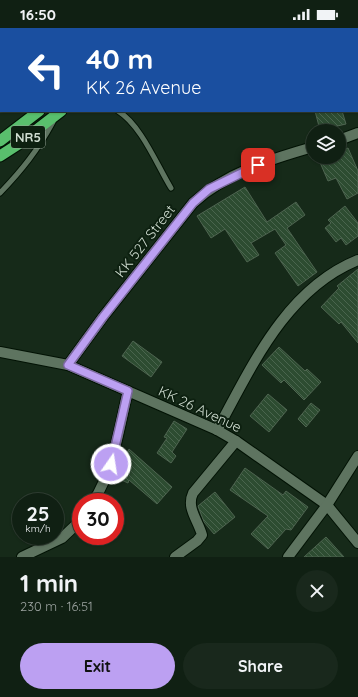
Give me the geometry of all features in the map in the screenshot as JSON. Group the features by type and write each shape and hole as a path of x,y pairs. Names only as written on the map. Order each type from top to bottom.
{"highway":[{"name":"NR5","path":"0,141 38,112"},
{"name":"NR5","path":"0,156 58,113"}],"street":[{"path":"346,137 358,133"},
{"name":"KK 527 Street","path":"68,365 103,317 193,203 209,189 270,159 306,149"},
{"path":"217,430 263,346 298,302 316,283 346,265 358,260"},
{"name":"KK 26 Avenue","path":"0,352 68,365 217,430 236,441 327,505 358,543"},
{"path":"99,493 111,464 128,391"},
{"path":"175,557 197,541 202,535 200,526 190,506 190,500 193,493 236,441"},
{"path":"288,557 327,505 358,456"},
{"path":"22,557 62,538 72,529"}],"lane":[{"path":"119,112 129,120 140,135 171,188"},
{"path":"0,193 21,170 41,144 58,113"}],"building":[{"path":"315,112 342,112 346,124 318,124"},
{"path":"348,148 358,171 358,193 347,199 336,178 328,181 321,164 346,164 346,149"},
{"path":"245,187 267,222 296,202 305,215 287,228 317,272 298,286 275,253 286,245 275,229 251,243 259,255 247,262 225,229 211,238 197,216"},
{"path":"345,206 358,223 358,236 346,245 341,238 336,242 325,228 331,223 328,220"},
{"path":"358,269 358,343 341,322 339,324 321,307 339,288 337,286"},
{"path":"133,341 162,362 151,377 122,356"},
{"path":"279,347 305,371 307,369 321,382 304,400 284,380 281,383 262,365"},
{"path":"268,394 287,410 269,432 250,416"},
{"path":"311,403 320,410 306,427 298,419"},
{"path":"174,421 187,429 172,452 176,456 171,463 157,453 167,438 164,437"},
{"path":"129,449 172,487 157,504 129,480 128,483 115,477"},
{"path":"245,468 283,495 286,491 308,507 291,530 286,529 268,549 251,534 268,516 230,490"},
{"path":"215,492 235,517 214,534 204,522 198,506"},
{"path":"326,537 344,557 304,557"}],"route":[{"path":"111,464 128,391 68,365 103,317 193,203 209,189 258,165"}]}
